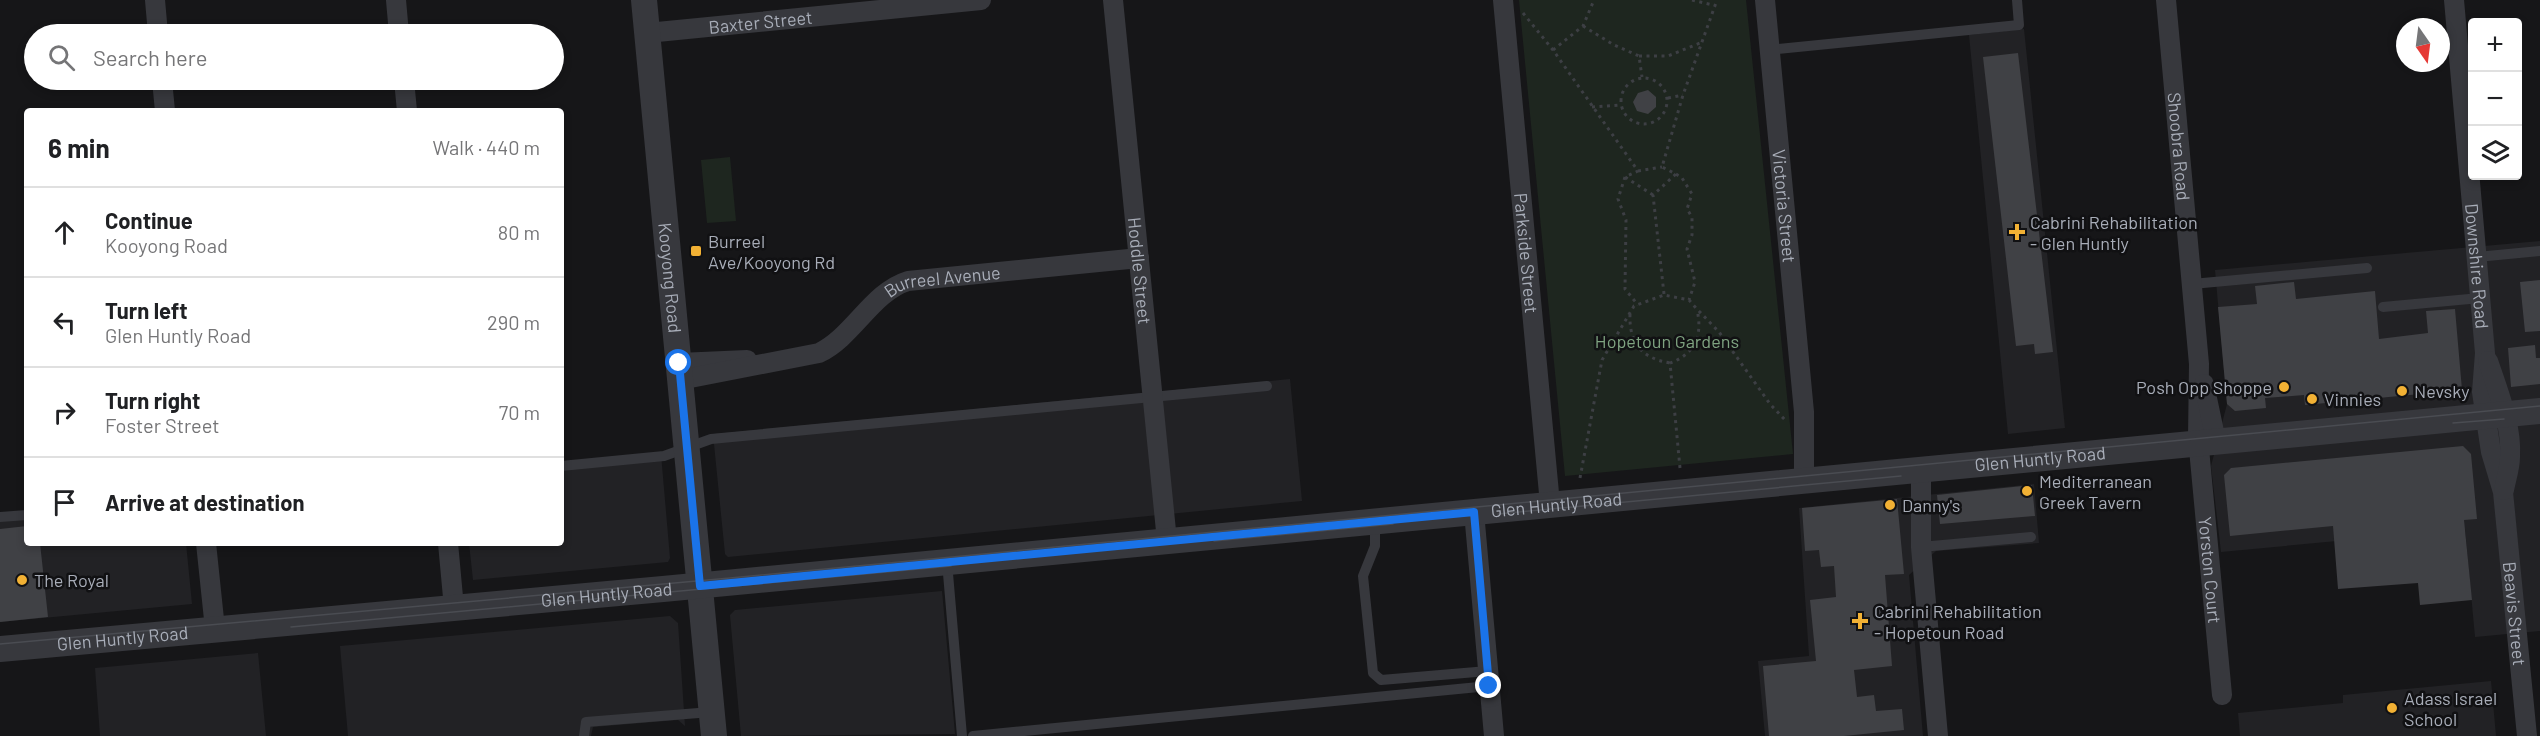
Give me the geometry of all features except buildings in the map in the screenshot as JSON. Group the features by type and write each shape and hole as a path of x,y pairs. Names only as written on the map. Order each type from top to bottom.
{"street":[{"path":"154,0 157,24"},
{"path":"396,0 398,24"},
{"name":"Kooyong Road","path":"644,0 713,724"},
{"name":"Baxter Street","path":"647,33 981,0"},
{"name":"Hoddle Street","path":"1113,0 1167,541"},
{"name":"Victoria Street","path":"1765,0 1799,418 1812,479"},
{"name":"Shoobra Road","path":"2166,0 2199,364 2213,417 2207,441"},
{"name":"Downshire Road","path":"2454,0 2485,353 2495,415"},
{"name":"Parkside Street","path":"1510,3 1550,504"},
{"path":"163,90 165,108"},
{"path":"405,90 406,108"},
{"name":"Burreel Avenue","path":"680,371 722,373 770,361 807,356 827,349 890,291 908,281 1138,258"},
{"name":"Glen Huntly Road","path":"0,649 700,586 2540,411"},
{"name":"Beavis Street","path":"2495,415 2510,457 2503,492 2526,736"},
{"name":"Yorston Court","path":"2207,441 2222,695"},
{"path":"1914,469 1938,736"},
{"path":"1474,512 1494,736"},
{"path":"206,546 215,629"},
{"path":"448,546 454,608"}],"lane":[{"path":"1769,50 2019,25 2017,0"},
{"path":"2476,257 2540,251"},
{"path":"2192,284 2367,268"},
{"path":"2382,307 2480,298"},
{"path":"564,466 664,456 711,439 1266,386"},
{"path":"0,517 24,515"},
{"path":"1375,521 1375,546 1363,576 1372,673 1381,680 1489,679"},
{"path":"1921,547 2031,537"},
{"path":"947,562 962,736"},
{"path":"973,736 1489,679"},
{"path":"584,736 586,722 713,724"}],"path":[{"path":"1553,50 1583,26 1594,0"},
{"path":"1692,0 1714,5"},
{"path":"1662,167 1683,95 1714,5 1718,0"},
{"path":"1510,3 1553,50 1638,171"},
{"path":"1583,26 1639,56 1668,56 1701,43"},
{"path":"1639,56 1642,77"},
{"path":"1642,77 1659,82 1668,98 1663,115 1647,124 1629,120 1620,105 1625,86 1642,77"},
{"path":"1668,98 1683,95"},
{"path":"1592,108 1620,105"},
{"path":"1638,305 1625,289 1626,220 1618,198 1625,177 1638,171 1662,167 1682,178 1692,194 1687,209 1692,217 1692,236 1687,249 1695,282 1689,300"},
{"path":"1653,195 1676,174"},
{"path":"1625,177 1653,195"},
{"path":"1653,195 1664,295"},
{"path":"1580,478 1602,360 1630,313 1638,305 1664,295 1689,300 1719,332 1770,404 1785,420 1799,418"},
{"path":"1630,313 1631,334 1636,346 1647,356 1670,363 1684,358 1693,349 1698,335 1696,308"},
{"path":"1670,363 1680,468"}],"shaded area":[{"name":"Cabrini Rehabilitation - Glen Huntly","path":"2024,29 2065,428 2008,434 1969,35"},
{"path":"2540,241 2540,631 2475,637 2465,529 2221,552 2211,466 2227,404 2215,270"},
{"path":"1290,379 1302,501 728,557 725,554 713,434"},
{"path":"661,454 670,558 668,562 473,580 469,546 564,546 564,463"},
{"path":"2034,484 2039,543 1936,551 1909,575 1923,736 1765,736 1758,661 1809,656 1799,508"},
{"path":"24,513 24,546 186,546 192,604 0,622 0,514"},
{"path":"942,591 955,734 741,736 730,615 735,610"},
{"path":"670,616 678,623 685,726 678,720 593,727 591,736 348,736 340,646"},
{"path":"258,653 266,736 100,736 95,668"},
{"name":"Adass Israel School","path":"2491,681 2496,736 2240,736 2238,713 2343,703 2343,695"}],"green space":[{"name":"Hopetoun Gardens","path":"1519,0 1746,0 1793,454 1565,476"},
{"path":"730,157 736,221 707,223 701,160"}],"tram line":[{"path":"0,644 730,578 2540,406"},
{"path":"2453,423 2504,419"},
{"path":"1498,514 1901,476"},
{"path":"1214,541 1393,524"},
{"path":"291,627 951,566"}],"place":[{"name":"Cabrini Rehabilitation - Glen Huntly","path":"2017,232"},
{"name":"Burreel Ave/Kooyong Rd","path":"696,251"},
{"name":"Posh Opp Shoppe","path":"2284,387"},
{"name":"Nevsky","path":"2402,391"},
{"name":"Vinnies","path":"2312,399"},
{"name":"Mediterranean Greek Tavern","path":"2027,491"},
{"name":"Danny's","path":"1890,505"},
{"name":"The Royal","path":"22,580"},
{"name":"Cabrini Rehabilitation - Hopetoun Road","path":"1860,621"},
{"name":"Adass Israel School","path":"2392,708"}],"route":[{"path":"679,363 700,586 1474,512 1489,686"}]}
